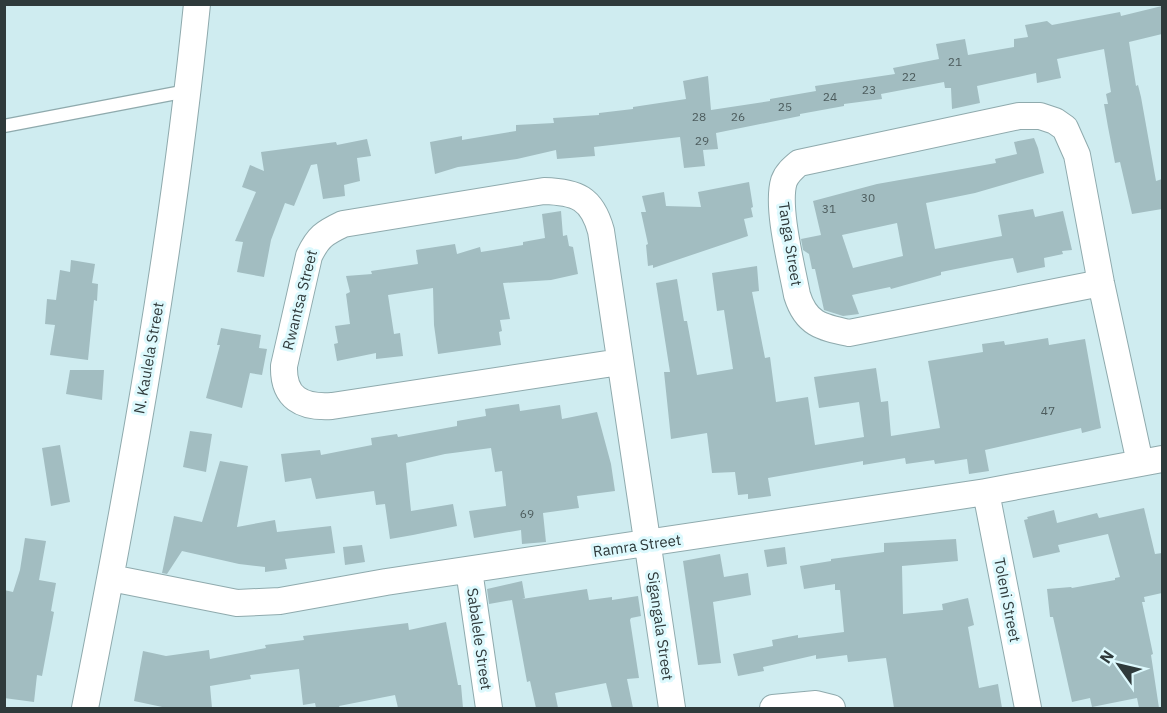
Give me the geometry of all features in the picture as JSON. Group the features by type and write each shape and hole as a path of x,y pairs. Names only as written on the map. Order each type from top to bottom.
{"street":[{"name":"N. Kaulela Street","path":"85,708 111,578 161,288 197,4"},
{"name":"Tanga Street","path":"1101,283 849,333 825,328 812,322 801,308 797,295 782,209 784,182 789,171 799,163 814,158 1019,116 1040,116 1055,121 1065,128 1074,148 1101,283 1151,461"},
{"name":"Rwantsa Street","path":"620,362 318,407 306,405 288,391 284,380 284,366 309,256 316,241 326,232 344,224 544,191 576,196 592,206 601,231 649,544"},
{"name":"Ramra Street","path":"111,578 237,603 291,599 986,492 1151,461"},
{"name":"Toleni Street","path":"986,492 1028,708"},
{"name":"Sigangala Street","path":"649,544 672,708"},
{"name":"Sabalele Street","path":"469,570 489,708"},
{"path":"773,708 816,704 832,708"}],"lane":[{"path":"4,126 187,91"}],"building":[{"path":"1162,6 1162,34 1129,42 1156,181 1162,179 1162,209 1132,214 1120,162 1115,163 1104,104 1108,104 1106,94 1111,92 1104,49 1057,59 1061,78 1037,83 1036,73 977,86 980,103 952,109 951,88 945,88 944,82 881,94 882,99 844,104 844,106 800,114 800,116 716,133 718,149 703,150 705,166 684,168 680,137 594,147 595,156 557,159 556,150 517,159 458,167 435,174 430,142 462,136 462,140 516,131 516,125 554,123 553,118 599,115 599,113 686,99 683,81 708,76 711,110 770,101 770,99 816,91 815,86 895,74 893,68 939,59 936,44 965,39 968,55 1014,47 1014,39 1028,37 1025,25 1047,21 1052,25 1120,12 1121,16"},
{"path":"1034,138 1044,173 975,193 926,203 935,249 1002,236 998,215 1033,209 1035,217 1063,211 1072,250 1044,258 1045,267 1017,273 1013,258 941,272 941,275 891,289 890,287 852,295 859,314 843,316 824,310 815,269 812,269 809,254 803,250 801,239 821,235 813,201 877,184 996,163 995,159 1017,154 1014,142","holes":["897,223 903,256 853,268 842,235"]},
{"path":"367,139 371,156 357,158 360,181 344,185 345,196 323,199 317,164 311,165 294,206 285,203 271,240 264,277 237,272 243,242 235,241 256,192 242,187 250,165 264,171 261,152 336,142 337,145"},
{"path":"749,182 753,217 744,219 748,236 653,268 653,265 648,266 646,245 648,244 641,212 646,212 642,196 664,192 666,206 701,207 698,192"},
{"path":"561,211 563,236 567,235 569,246 573,247 578,274 551,280 503,283 510,319 500,320 501,345 438,354 433,288 388,295 394,334 400,333 403,356 376,359 376,353 337,361 334,344 338,343 335,326 350,324 346,294 350,292 346,276 372,274 371,271 418,264 416,250 455,244 457,254 480,247 481,252 523,245 523,242 545,238 542,214"},
{"path":"71,260 95,264 92,283 98,284 97,301 94,300 88,360 50,355 55,325 45,324 47,299 56,300 60,270 70,272"},
{"path":"757,266 759,291 752,292 765,358 770,357 776,402 808,397 815,445 864,437 859,402 819,408 814,377 876,368 881,402 888,401 891,436 940,428 928,361 983,352 982,344 1004,341 1005,345 1048,338 1049,345 1085,339 1101,428 1082,433 1081,428 985,450 989,471 969,474 967,459 935,464 934,460 906,464 905,458 863,465 863,461 768,478 771,496 748,499 748,494 738,495 735,472 712,473 707,433 671,439 664,372 670,372 656,283 677,279 697,375 733,369 724,310 717,311 712,273"},
{"path":"221,328 261,335 259,348 267,349 262,375 250,373 242,408 206,398 220,345 217,345"},
{"path":"70,370 104,370 102,400 66,394"},
{"path":"519,404 520,411 560,405 562,419 597,412 611,464 615,491 577,496 579,508 543,513 546,542 522,544 521,530 474,538 469,511 506,506 502,471 495,472 491,448 445,454 406,463 411,511 453,504 457,526 390,539 385,504 376,505 374,491 316,499 311,478 285,482 281,454 320,450 321,455 372,445 371,438 397,434 398,437 457,426 457,421 486,416 485,409"},
{"path":"190,431 212,434 206,472 183,467"},
{"path":"60,445 70,502 51,506 42,448"},
{"path":"220,461 248,466 237,527 275,520 277,532 331,526 335,553 285,559 287,569 265,572 265,567 239,564 182,551 167,574 162,573 174,516 202,522"},
{"path":"1144,508 1155,554 1162,553 1162,593 1144,597 1145,602 1142,602 1153,654 1151,655 1159,708 1139,708 1137,698 1092,707 1090,698 1072,702 1053,617 1050,617 1047,589 1072,588 1115,580 1120,577 1108,534 1058,545 1060,552 1033,558 1024,520 1028,519 1027,517 1054,510 1057,523 1097,513 1099,518"},
{"path":"25,538 46,541 39,580 56,583 51,611 54,612 42,676 37,675 34,702 4,698 4,590 13,592 20,570"},
{"path":"956,539 958,561 902,566 903,614 943,610 942,604 968,598 974,625 968,627 979,688 998,684 1002,708 894,708 886,658 848,662 847,655 816,659 816,655 763,667 764,671 738,676 733,654 773,646 772,640 798,635 798,638 844,632 840,590 835,590 835,584 804,589 800,566 831,561 831,559 884,552 884,543"},
{"path":"362,545 365,562 345,565 343,547"},
{"path":"785,547 787,564 767,567 764,550"},
{"path":"720,554 724,577 748,573 751,595 713,602 721,663 698,665 683,561"},
{"path":"522,581 525,598 522,599 587,589 589,600 612,597 612,600 638,596 641,616 630,620 639,678 627,679 633,708 612,708 606,683 555,693 558,708 536,708 530,681 527,682 512,600 489,604 487,589"},
{"path":"446,622 458,685 461,685 463,708 398,708 395,695 339,706 340,708 316,708 315,703 303,705 299,669 250,675 251,679 210,686 212,708 167,708 134,701 143,651 166,656 209,650 210,659 266,648 265,645 304,640 303,636 408,623 409,630"}]}
